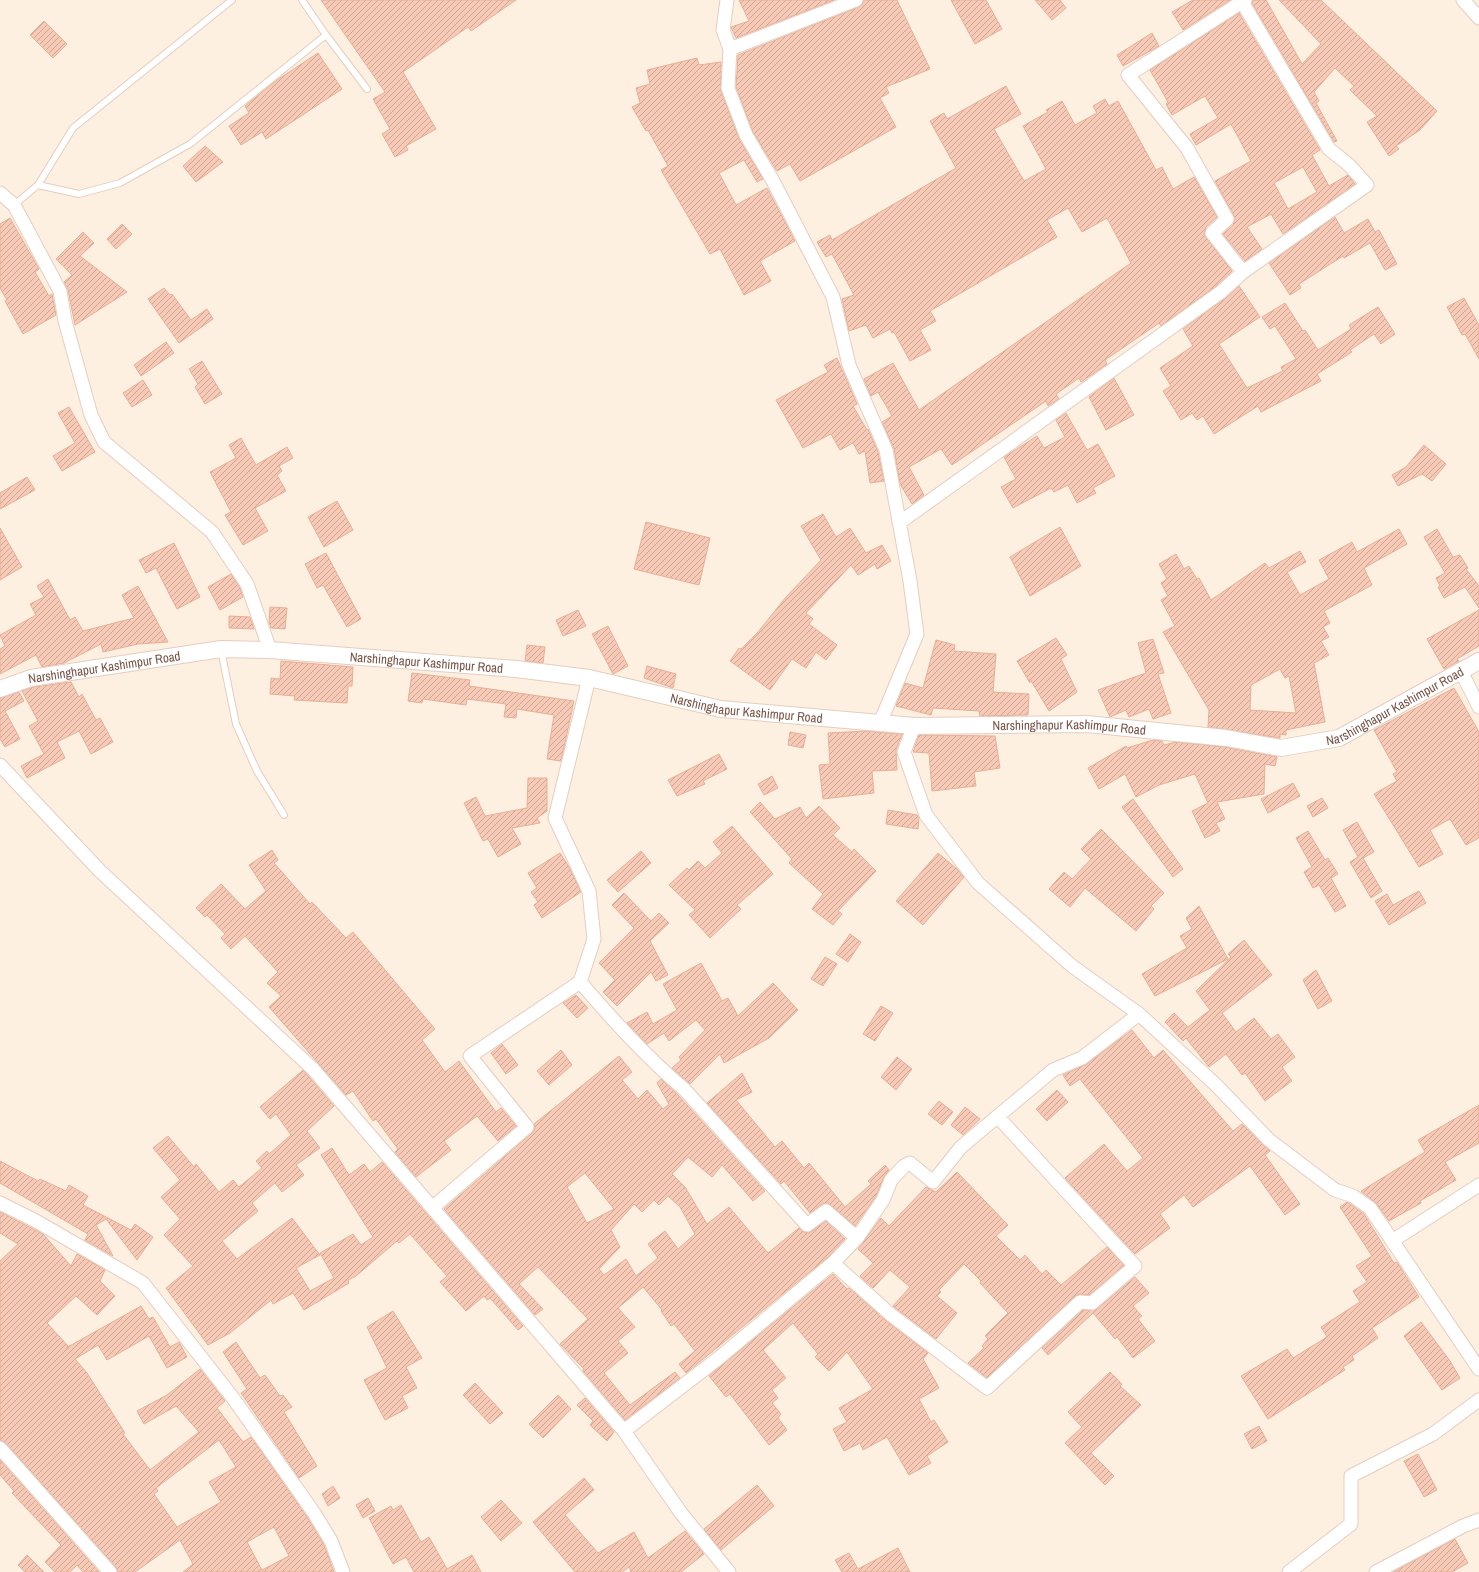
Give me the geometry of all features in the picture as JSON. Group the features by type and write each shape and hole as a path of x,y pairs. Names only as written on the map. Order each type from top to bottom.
{"street":[{"path":"727,0 723,30 730,49 728,88 746,135 773,181 833,297 849,365 886,450 917,634 880,723"},
{"path":"730,49 856,0"},
{"path":"1464,0 1479,18"},
{"path":"899,523 1222,292 1243,272 1367,185 1349,165 1329,150 1243,1 1128,75 1187,148 1227,219 1212,233 1243,272"},
{"path":"0,193 14,205 60,291 65,321 91,414 104,442 212,532 247,584 270,650"},
{"name":"Narshinghapur Kashimpur Road","path":"0,688 31,678 221,649 270,650 516,670 589,678 720,710 914,726 1087,724 1226,738 1281,748 1339,738 1479,661"},
{"path":"1460,671 1479,707"},
{"path":"432,1208 527,1127 470,1056 580,982 594,938 589,891 555,818 589,678"},
{"path":"914,726 904,752 926,815 978,883 1072,966 1139,1014 1216,1085 1269,1140 1335,1190 1353,1196 1370,1208 1479,1369"},
{"path":"0,766 100,871 313,1069 624,1431 681,1513 729,1572"},
{"path":"580,982 631,1040 684,1089 807,1225 826,1211 857,1238"},
{"path":"624,1431 720,1357 833,1263 857,1238 882,1200 891,1180 904,1166 910,1163 933,1182 961,1147 1053,1070 1082,1058 1139,1014"},
{"path":"833,1263 890,1314 987,1388 1080,1302 1092,1303 1135,1266 998,1117"},
{"path":"1392,1241 1479,1185"},
{"path":"0,1203 36,1221 143,1283 233,1398 314,1513 331,1541 343,1572"},
{"path":"1293,1571 1351,1524 1351,1476 1433,1434 1479,1400"},
{"path":"0,1448 110,1572"},
{"path":"1376,1572 1463,1526 1479,1520"}],"lane":[{"path":"14,205 38,184 73,128 232,0"},
{"path":"302,0 367,89"},
{"path":"38,184 79,194 120,183 190,144 326,34"},
{"path":"221,649 236,724 257,771 284,815"}],"building":[{"path":"321,0 516,0 471,31 468,27 403,72 436,129 406,146 408,150 395,157 382,134 390,129 373,99 385,92"},
{"path":"739,0 834,0 736,38 731,27 749,21"},
{"path":"864,0 897,0 930,69 886,87 889,93 880,98 896,127 800,181 790,164 777,171 753,132 736,87 738,55 859,7 862,5"},
{"path":"951,0 986,0 1002,29 975,44"},
{"path":"1035,0 1060,0 1066,8 1052,20"},
{"path":"1193,0 1230,0 1183,30 1172,12"},
{"path":"1253,0 1266,0 1302,64 1321,44 1279,0 1321,0 1437,111 1420,130 1396,146 1399,149 1389,156 1367,122 1377,116 1350,90 1354,86 1335,68 1314,92 1319,101 1316,103 1337,141 1334,142 1252,3"},
{"path":"1239,13 1320,150 1312,155 1329,186 1348,175 1355,184 1283,234 1271,214 1247,227 1262,249 1245,261 1223,234 1233,225 1235,218 1215,181 1251,161 1231,124 1196,145 1190,134 1218,118 1205,96 1172,115 1166,104 1168,102 1150,70","holes":["1303,167 1317,192 1288,209 1274,183"]},
{"path":"44,21 67,44 53,58 30,35"},
{"path":"1152,33 1159,46 1123,66 1117,55"},
{"path":"318,53 342,89 266,139 262,132 241,145 229,126 249,113 245,106 277,80"},
{"path":"697,58 699,65 721,62 721,91 739,139 763,179 757,182 744,160 719,173 736,205 767,188 795,241 760,261 771,281 744,295 720,249 710,254 661,170 668,166 648,130 646,131 632,107 640,103 636,88 650,84 647,70"},
{"path":"1006,86 1021,114 994,129 1024,181 1046,169 1023,126 1048,112 1046,110 1062,101 1075,125 1097,113 1093,106 1105,99 1109,106 1118,101 1156,170 1162,167 1173,189 1194,177 1217,217 1206,227 1204,235 1232,271 1216,286 1161,326 1159,323 1105,360 1107,364 1081,382 1079,378 1056,394 1059,399 1048,406 1046,401 952,465 941,449 909,467 924,495 912,504 900,484 894,448 882,422 892,416 878,392 871,396 864,379 893,363 919,410 1131,263 1107,218 1082,232 1068,208 1047,220 1057,237 930,311 936,321 920,330 931,350 910,361 894,332 892,333 890,329 873,338 866,325 849,331 842,299 854,295 832,254 826,257 817,242 830,235 832,240 956,168 930,121 944,113 947,119"},
{"path":"205,146 223,162 196,182 183,166"},
{"path":"1335,217 1344,233 1368,219 1375,232 1379,230 1397,264 1385,270 1370,243 1344,258 1343,256 1299,284 1301,288 1290,295 1269,263"},
{"path":"10,218 39,269 35,272 49,296 52,294 56,315 23,334 5,301 7,300 0,288 0,224"},
{"path":"122,224 132,234 116,249 107,239"},
{"path":"83,232 94,243 80,256 127,292 75,325 68,290 64,282 72,275 56,259"},
{"path":"1239,286 1260,317 1219,344 1247,388 1283,371 1281,367 1296,359 1275,326 1270,329 1262,317 1285,303 1303,331 1305,330 1318,350 1351,329 1349,325 1378,307 1395,334 1381,344 1374,334 1350,350 1352,352 1317,374 1321,381 1261,412 1258,406 1214,434 1203,416 1197,420 1192,413 1181,420 1163,391 1171,386 1160,368 1193,346 1183,329 1226,298"},
{"path":"164,288 170,295 172,294 191,320 207,309 213,319 179,343 148,299"},
{"path":"1464,298 1479,325 1479,359 1465,334 1462,335 1447,307"},
{"path":"166,342 174,353 141,376 134,365"},
{"path":"837,358 857,404 853,406 867,430 868,429 878,452 884,481 870,483 865,451 859,454 853,443 840,450 831,434 803,448 776,400 828,372 824,365"},
{"path":"202,361 222,394 205,404 195,387 198,384 189,369"},
{"path":"1114,378 1134,415 1106,430 1089,397"},
{"path":"143,380 152,395 132,407 123,393"},
{"path":"69,407 95,452 62,471 53,456 75,443 58,413"},
{"path":"1066,413 1087,450 1098,444 1115,476 1093,488 1096,493 1077,503 1068,485 1054,492 1051,488 1013,508 1001,487 1016,479 1004,457 1037,436 1044,448 1065,437 1056,420"},
{"path":"241,438 256,465 287,447 293,458 279,466 282,471 277,475 286,491 255,508 268,531 243,545 225,515 231,512 210,472 236,458 229,445"},
{"path":"1424,445 1446,464 1432,481 1422,474 1398,486 1392,475 1406,467"},
{"path":"27,477 35,490 0,509 0,493"},
{"path":"337,501 353,530 324,547 308,517"},
{"path":"823,514 836,537 850,528 866,553 882,545 891,561 877,569 875,564 858,575 851,565 806,613 813,619 809,624 837,645 826,660 816,652 806,668 792,659 770,690 730,661 739,648 741,649 758,632 786,597 821,560 801,526"},
{"path":"646,522 710,538 699,585 634,569"},
{"path":"1060,527 1081,566 1030,596 1010,557"},
{"path":"0,528 22,567 0,580"},
{"path":"1399,529 1407,544 1364,568 1372,585 1324,611 1330,623 1323,627 1329,637 1321,641 1329,655 1314,663 1325,722 1286,730 1286,735 1280,734 1280,738 1208,727 1209,710 1163,632 1175,626 1161,600 1168,596 1161,583 1167,579 1159,564 1176,554 1184,569 1189,566 1197,579 1199,578 1211,600 1265,563 1269,568 1300,551 1306,562 1287,572 1300,595 1329,579 1319,560 1352,542 1357,552","holes":["1280,669 1285,678 1289,676 1296,713 1250,710 1251,685"]},
{"path":"1437,529 1453,557 1460,555 1468,568 1466,569 1479,586 1479,608 1465,587 1444,598 1438,587 1440,586 1436,578 1445,573 1424,537"},
{"path":"174,543 200,597 177,609 156,568 146,573 139,560"},
{"path":"326,553 361,619 347,627 323,585 317,588 305,564"},
{"path":"231,574 240,588 243,597 220,610 208,587"},
{"path":"48,579 70,620 75,617 83,631 134,618 122,595 138,586 168,642 138,644 103,652 101,644 64,663 42,667 36,655 0,674 0,649 5,646 0,635 36,615 30,604 44,597 37,586"},
{"path":"270,607 287,608 285,629 271,628 269,622"},
{"path":"578,610 586,626 563,636 556,620"},
{"path":"1479,610 1479,646 1457,659 1459,661 1444,669 1427,639"},
{"path":"229,616 250,617 254,629 229,628"},
{"path":"608,626 628,666 613,674 592,634"},
{"path":"1056,638 1067,655 1061,659 1077,692 1049,711 1030,679 1030,683 1017,661"},
{"path":"1153,639 1164,673 1158,674 1171,713 1153,719 1149,709 1129,717 1126,710 1110,717 1098,690 1146,673 1138,643"},
{"path":"936,640 955,645 954,651 996,654 993,692 1029,694 1028,715 980,716 979,711 933,708 931,715 896,706 905,683 923,688"},
{"path":"527,645 545,647 543,663 525,661"},
{"path":"281,661 353,667 352,686 348,686 347,703 294,700 295,696 270,694 271,678 280,679"},
{"path":"647,666 676,674 673,688 644,678"},
{"path":"412,673 470,680 469,686 574,701 561,761 547,759 554,715 517,709 516,718 504,717 506,704 467,699 466,705 423,699 422,703 408,701"},
{"path":"71,682 79,697 82,694 96,720 100,718 113,742 91,754 79,731 57,742 65,758 27,778 21,766 44,754 29,726 38,721 22,691 33,687"},
{"path":"1454,688 1479,732 1479,838 1466,845 1450,819 1430,830 1443,854 1419,867 1374,794 1397,781 1393,774 1397,772 1374,730"},
{"path":"19,692 24,701 5,711 20,739 5,747 0,739 0,698"},
{"path":"866,731 902,734 896,750 897,770 872,771 874,793 823,799 819,765 830,764 828,733"},
{"path":"790,732 806,735 803,748 788,745"},
{"path":"919,735 995,736 1000,768 974,772 976,786 932,791 929,753 913,752"},
{"path":"1153,740 1162,741 1164,745 1176,742 1225,747 1277,757 1275,766 1265,764 1264,794 1217,802 1225,819 1216,823 1220,831 1205,838 1192,811 1208,803 1195,774 1159,785 1136,797 1125,774 1099,789 1088,768 1126,746 1127,748"},
{"path":"719,754 727,769 703,781 705,784 677,796 668,780"},
{"path":"772,776 778,788 764,795 758,784"},
{"path":"528,778 547,778 547,811 537,818 540,823 512,828 521,844 498,857 488,839 483,841 464,803 476,797 485,816 527,808"},
{"path":"1293,783 1300,796 1268,813 1261,799"},
{"path":"1322,798 1328,808 1313,817 1307,806"},
{"path":"1133,799 1183,869 1173,877 1122,807"},
{"path":"760,802 775,819 800,807 806,818 819,806 840,828 833,835 852,852 854,849 876,871 838,911 842,914 833,925 812,909 823,894 789,863 792,859 750,812"},
{"path":"888,810 917,815 919,818 918,829 886,824"},
{"path":"1357,822 1374,852 1363,858 1382,891 1371,898 1350,862 1358,857 1343,830"},
{"path":"732,826 773,874 737,905 741,909 710,938 689,915 695,910 669,885 687,868 689,870 698,861 705,868 722,853 713,842"},
{"path":"1101,829 1164,893 1151,906 1154,909 1136,931 1085,888 1070,907 1049,889 1064,872 1072,879 1091,859 1081,849"},
{"path":"1308,831 1325,860 1328,858 1338,874 1331,878 1346,906 1335,912 1319,885 1313,888 1304,872 1312,867 1296,838"},
{"path":"272,850 278,860 274,863 310,904 312,902 346,938 353,932 435,1029 422,1040 445,1072 459,1061 496,1112 501,1108 516,1126 498,1141 477,1116 444,1141 451,1150 416,1177 395,1152 398,1149 376,1119 373,1121 353,1091 346,1095 269,1007 281,996 267,983 278,972 245,936 231,949 221,938 225,934 207,915 205,917 196,908 221,884 245,909 266,891 249,865"},
{"path":"641,851 651,863 618,892 607,880"},
{"path":"560,853 569,867 581,892 542,918 534,905 538,902 531,892 537,888 528,873"},
{"path":"938,853 964,877 923,925 896,901"},
{"path":"1419,891 1426,903 1389,925 1375,901 1387,894 1393,905"},
{"path":"624,893 651,921 659,913 669,923 650,941 668,975 656,981 651,972 617,1006 603,992 615,980 599,963 634,928 612,905"},
{"path":"1199,906 1228,959 1155,996 1142,974 1187,948 1180,936 1192,929 1186,918"},
{"path":"850,934 861,942 848,962 836,954"},
{"path":"1244,940 1272,975 1222,1013 1236,1032 1254,1018 1271,1039 1278,1034 1295,1057 1282,1067 1292,1081 1265,1101 1245,1073 1242,1075 1226,1054 1209,1067 1186,1038 1183,1041 1165,1022 1174,1013 1188,1027 1210,1010 1196,991 1231,957 1228,954"},
{"path":"825,957 837,964 823,986 811,979"},
{"path":"701,963 722,1001 728,998 738,1016 773,983 798,1010 769,1038 724,1063 720,1054 690,1084 672,1068 681,1060 679,1057 705,1030 696,1020 669,1041 664,1033 647,1044 627,1023 647,1012 653,1024 677,1010 663,984"},
{"path":"1316,970 1332,1001 1318,1009 1303,980"},
{"path":"576,995 588,1008 577,1018 563,1003"},
{"path":"881,1006 893,1013 875,1041 863,1034"},
{"path":"1132,1030 1154,1058 1163,1050 1233,1131 1242,1124 1270,1151 1265,1155 1300,1204 1285,1215 1250,1166 1193,1207 1184,1195 1160,1214 1170,1228 1135,1254 1065,1178 1104,1144 1127,1171 1143,1158 1080,1079 1070,1086 1063,1075 1087,1064"},
{"path":"502,1044 518,1065 506,1074 491,1053"},
{"path":"561,1050 572,1065 549,1085 537,1071"},
{"path":"619,1056 632,1072 622,1080 638,1099 647,1090 663,1109 669,1104 657,1083 661,1079 678,1095 765,1191 753,1201 722,1165 712,1177 688,1157 672,1174 685,1187 707,1224 729,1207 768,1253 799,1228 804,1232 809,1233 826,1221 845,1239 828,1257 686,1373 679,1364 695,1351 674,1324 671,1326 661,1311 662,1310 643,1287 618,1308 635,1327 618,1341 628,1353 604,1373 630,1405 675,1372 680,1378 625,1420 583,1371 584,1369 560,1344 588,1319 538,1267 519,1284 543,1309 535,1315 444,1209 532,1133 535,1129 534,1124","holes":["585,1173 614,1209 587,1223 567,1187","668,1196 680,1207 695,1234 678,1249 665,1231 648,1244 658,1258 636,1276 626,1259 604,1275 599,1269 620,1247 611,1230 634,1204 642,1212 654,1200 659,1205"]},
{"path":"897,1057 912,1069 896,1090 881,1077"},
{"path":"303,1070 334,1106 307,1131 320,1148 296,1165 304,1175 282,1192 275,1183 252,1203 258,1211 222,1241 237,1259 292,1218 320,1255 296,1268 310,1291 334,1278 320,1253 353,1234 361,1245 373,1237 321,1155 332,1148 349,1175 364,1164 370,1172 382,1162 523,1326 518,1330 490,1298 487,1300 484,1296 466,1311 440,1282 447,1276 410,1234 399,1243 397,1241 356,1276 348,1280 349,1283 304,1310 293,1293 273,1304 271,1300 230,1333 208,1345 166,1288 193,1266 164,1235 180,1219 161,1197 180,1180 153,1148 168,1136 194,1167 196,1164 219,1192 233,1180 239,1187 262,1168 256,1161 267,1151 269,1154 291,1135 276,1114 270,1119 260,1107"},
{"path":"742,1073 752,1092 736,1100 775,1147 782,1141 804,1168 809,1163 845,1207 871,1184 868,1181 885,1165 889,1170 884,1177 876,1196 855,1226 828,1203 822,1204 810,1213 784,1181 781,1184 707,1103"},
{"path":"1057,1090 1068,1102 1047,1121 1036,1109"},
{"path":"939,1101 953,1112 942,1125 928,1114"},
{"path":"1479,1105 1479,1143 1445,1162 1456,1180 1420,1201 1421,1203 1389,1221 1376,1203 1361,1191 1425,1152 1418,1140"},
{"path":"965,1107 980,1119 963,1135 951,1125"},
{"path":"0,1161 38,1181 40,1179 66,1191 69,1185 88,1196 83,1205 131,1230 135,1224 153,1237 137,1260 106,1219 96,1225 113,1256 85,1240 88,1234 0,1183"},
{"path":"957,1172 1008,1225 996,1236 1020,1260 1025,1255 1042,1274 1046,1270 1061,1285 1107,1247 1124,1265 1089,1295 1080,1294 1075,1296 987,1378 968,1363 984,1348 982,1346 988,1339 985,1336 1008,1313 980,1283 981,1281 964,1264 939,1290 941,1292 937,1296 957,1313 936,1339 893,1306 910,1287 890,1270 873,1288 860,1276 873,1263 858,1249 881,1218 889,1226 926,1187 936,1192"},
{"path":"1347,1202 1364,1214 1394,1263 1397,1262 1419,1297 1372,1328 1378,1338 1352,1356 1354,1360 1343,1367 1345,1370 1268,1419 1241,1376 1287,1349 1293,1358 1327,1337 1321,1327 1360,1302 1353,1291 1367,1282 1356,1266 1372,1256 1340,1207"},
{"path":"0,1212 43,1234 71,1266 77,1254 105,1270 100,1281 115,1296 97,1315 76,1296 47,1323 68,1346 66,1348 141,1306 149,1319 153,1317 170,1347 179,1342 187,1357 167,1368 149,1336 107,1360 98,1345 75,1359 87,1373 125,1433 123,1434 150,1470 199,1432 176,1406 144,1424 137,1411 167,1395 200,1369 225,1401 217,1408 243,1442 251,1437 307,1517 324,1545 334,1572 183,1572 193,1564 180,1540 135,1572 118,1572 116,1567 6,1443 0,1440 0,1261 18,1244 0,1233","holes":["219,1440 236,1467 209,1482 221,1502 177,1527 154,1494 158,1491 156,1488","274,1527 289,1556 262,1570 247,1542"]},
{"path":"833,1274 847,1289 849,1288 885,1320 928,1353 923,1359 939,1388 919,1399 931,1422 934,1420 948,1442 927,1456 931,1463 909,1475 887,1437 863,1450 860,1443 844,1451 833,1429 847,1422 839,1408 873,1389 847,1352 829,1371 815,1357 818,1354 793,1323 763,1350 786,1378 772,1390 778,1398 772,1403 781,1414 778,1418 787,1430 769,1445 730,1394 726,1397 709,1376"},
{"path":"1135,1277 1149,1293 1133,1306 1142,1316 1138,1319 1155,1341 1133,1358 1117,1337 1115,1339 1093,1313 1048,1355 1042,1348 1083,1310 1097,1309"},
{"path":"393,1311 422,1358 406,1367 417,1388 402,1396 408,1408 385,1420 364,1380 387,1368 367,1327"},
{"path":"1421,1322 1450,1361 1460,1378 1442,1390 1404,1336"},
{"path":"236,1342 260,1378 265,1375 280,1396 283,1395 292,1407 284,1412 317,1466 299,1478 241,1393 247,1389 223,1352"},
{"path":"1110,1372 1122,1384 1120,1386 1141,1405 1091,1453 1114,1476 1105,1485 1065,1443 1082,1427 1068,1412"},
{"path":"475,1383 503,1413 490,1424 463,1395"},
{"path":"558,1395 571,1409 543,1438 529,1424"},
{"path":"585,1398 614,1432 607,1441 590,1425 593,1421 577,1405"},
{"path":"1259,1426 1267,1441 1252,1449 1244,1434"},
{"path":"1418,1454 1437,1490 1424,1497 1404,1461"},
{"path":"0,1460 99,1572 83,1572 77,1565 70,1572 55,1572 45,1562 61,1545 12,1493 14,1491 0,1475"},
{"path":"584,1478 594,1490 565,1515 598,1553 634,1532 648,1558 685,1531 704,1554 681,1572 630,1572 629,1567 622,1572 575,1572 533,1522"},
{"path":"757,1485 774,1506 721,1550 704,1529"},
{"path":"333,1486 340,1498 328,1506 322,1494"},
{"path":"368,1498 375,1511 363,1518 356,1505"},
{"path":"501,1500 522,1523 501,1541 481,1517"},
{"path":"401,1505 421,1542 429,1537 447,1569 472,1555 481,1572 414,1572 406,1557 393,1564 369,1518 391,1506 393,1510"},
{"path":"1455,1539 1468,1563 1452,1572 1393,1572"},
{"path":"898,1548 910,1572 842,1572 835,1560 849,1553 858,1569"},
{"path":"27,1555 44,1572 25,1572 18,1565"}]}
